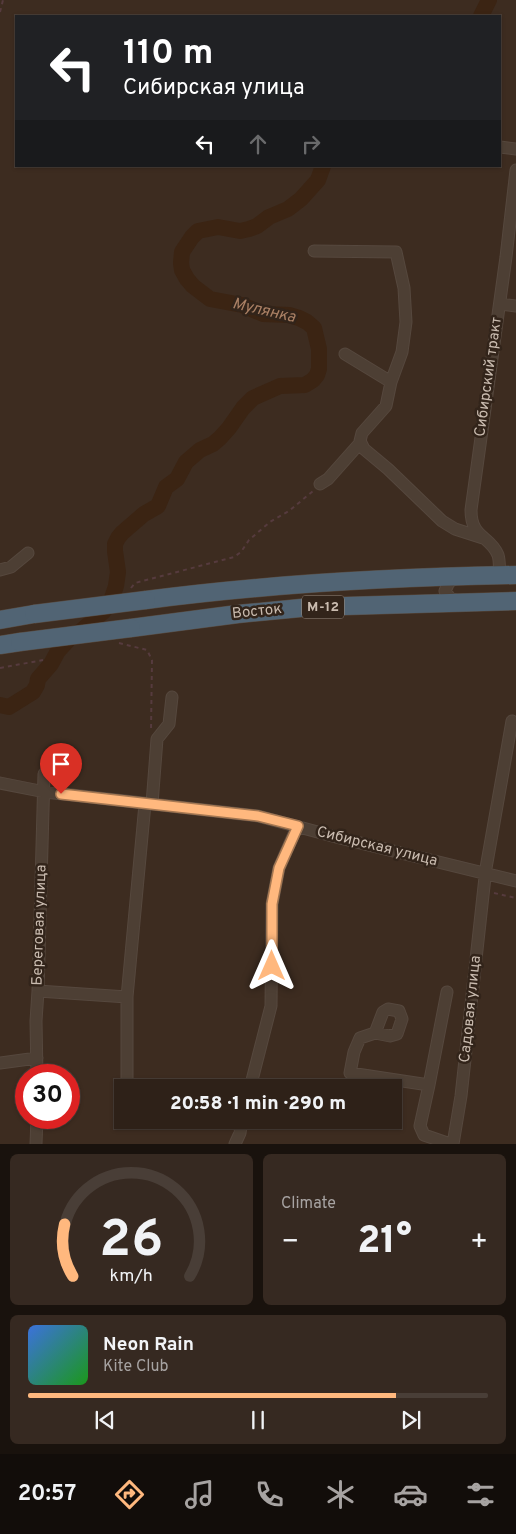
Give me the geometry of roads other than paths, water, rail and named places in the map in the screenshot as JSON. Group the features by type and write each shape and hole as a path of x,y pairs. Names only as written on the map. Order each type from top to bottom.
{"highway":[{"name":"Восток","path":"0,620 229,589 366,580 508,575"},
{"name":"Восток","path":"0,645 238,614 311,607 516,602"}],"street":[{"path":"501,147 516,149"},
{"name":"Сибирский тракт","path":"508,575 494,547 475,529 471,519 516,170"},
{"path":"314,251 396,252 404,288 406,322 402,352 390,382 386,406 362,433 360,443 364,449 388,469 442,521 455,529 483,538"},
{"path":"500,304 516,306"},
{"path":"345,354 390,382"},
{"path":"320,484 328,479 360,443"},
{"path":"0,570 11,567 28,553"},
{"path":"458,577 449,582 445,592 450,598 463,603"},
{"path":"127,1079 126,997 157,739 169,724 172,697"},
{"name":"Садовая улица","path":"452,1144 461,1096 485,874 512,721"},
{"name":"Береговая улица","path":"37,1064 36,1021 44,774"},
{"name":"Сибирская улица","path":"0,783 44,792 258,816 516,881"},
{"path":"252,1079 271,1006 272,904 279,868 298,826"},
{"path":"38,991 126,997"},
{"path":"447,992 420,1126 424,1135 452,1144"},
{"path":"375,1033 360,1038 354,1052 350,1073 429,1085"},
{"path":"0,1063 37,1058"},
{"path":"36,1129 36,1144"},
{"path":"235,1144 241,1129"}],"waterway":[{"name":"Мулянка","path":"482,15 489,0"},
{"name":"Мулянка","path":"0,705 9,707 33,692 38,679 51,664 58,651 69,639 103,612 111,601 116,586 118,572 115,544 118,538 144,514 158,506 166,487 177,479 186,462 200,450 213,444 220,438 253,398 280,386 305,385 317,375 319,369 319,349 314,328 307,322 289,315 263,314 242,305 210,299 187,279 182,270 181,263 182,252 198,231 218,227 240,231 257,226 269,217 288,209 301,199 318,180 323,167"}]}
